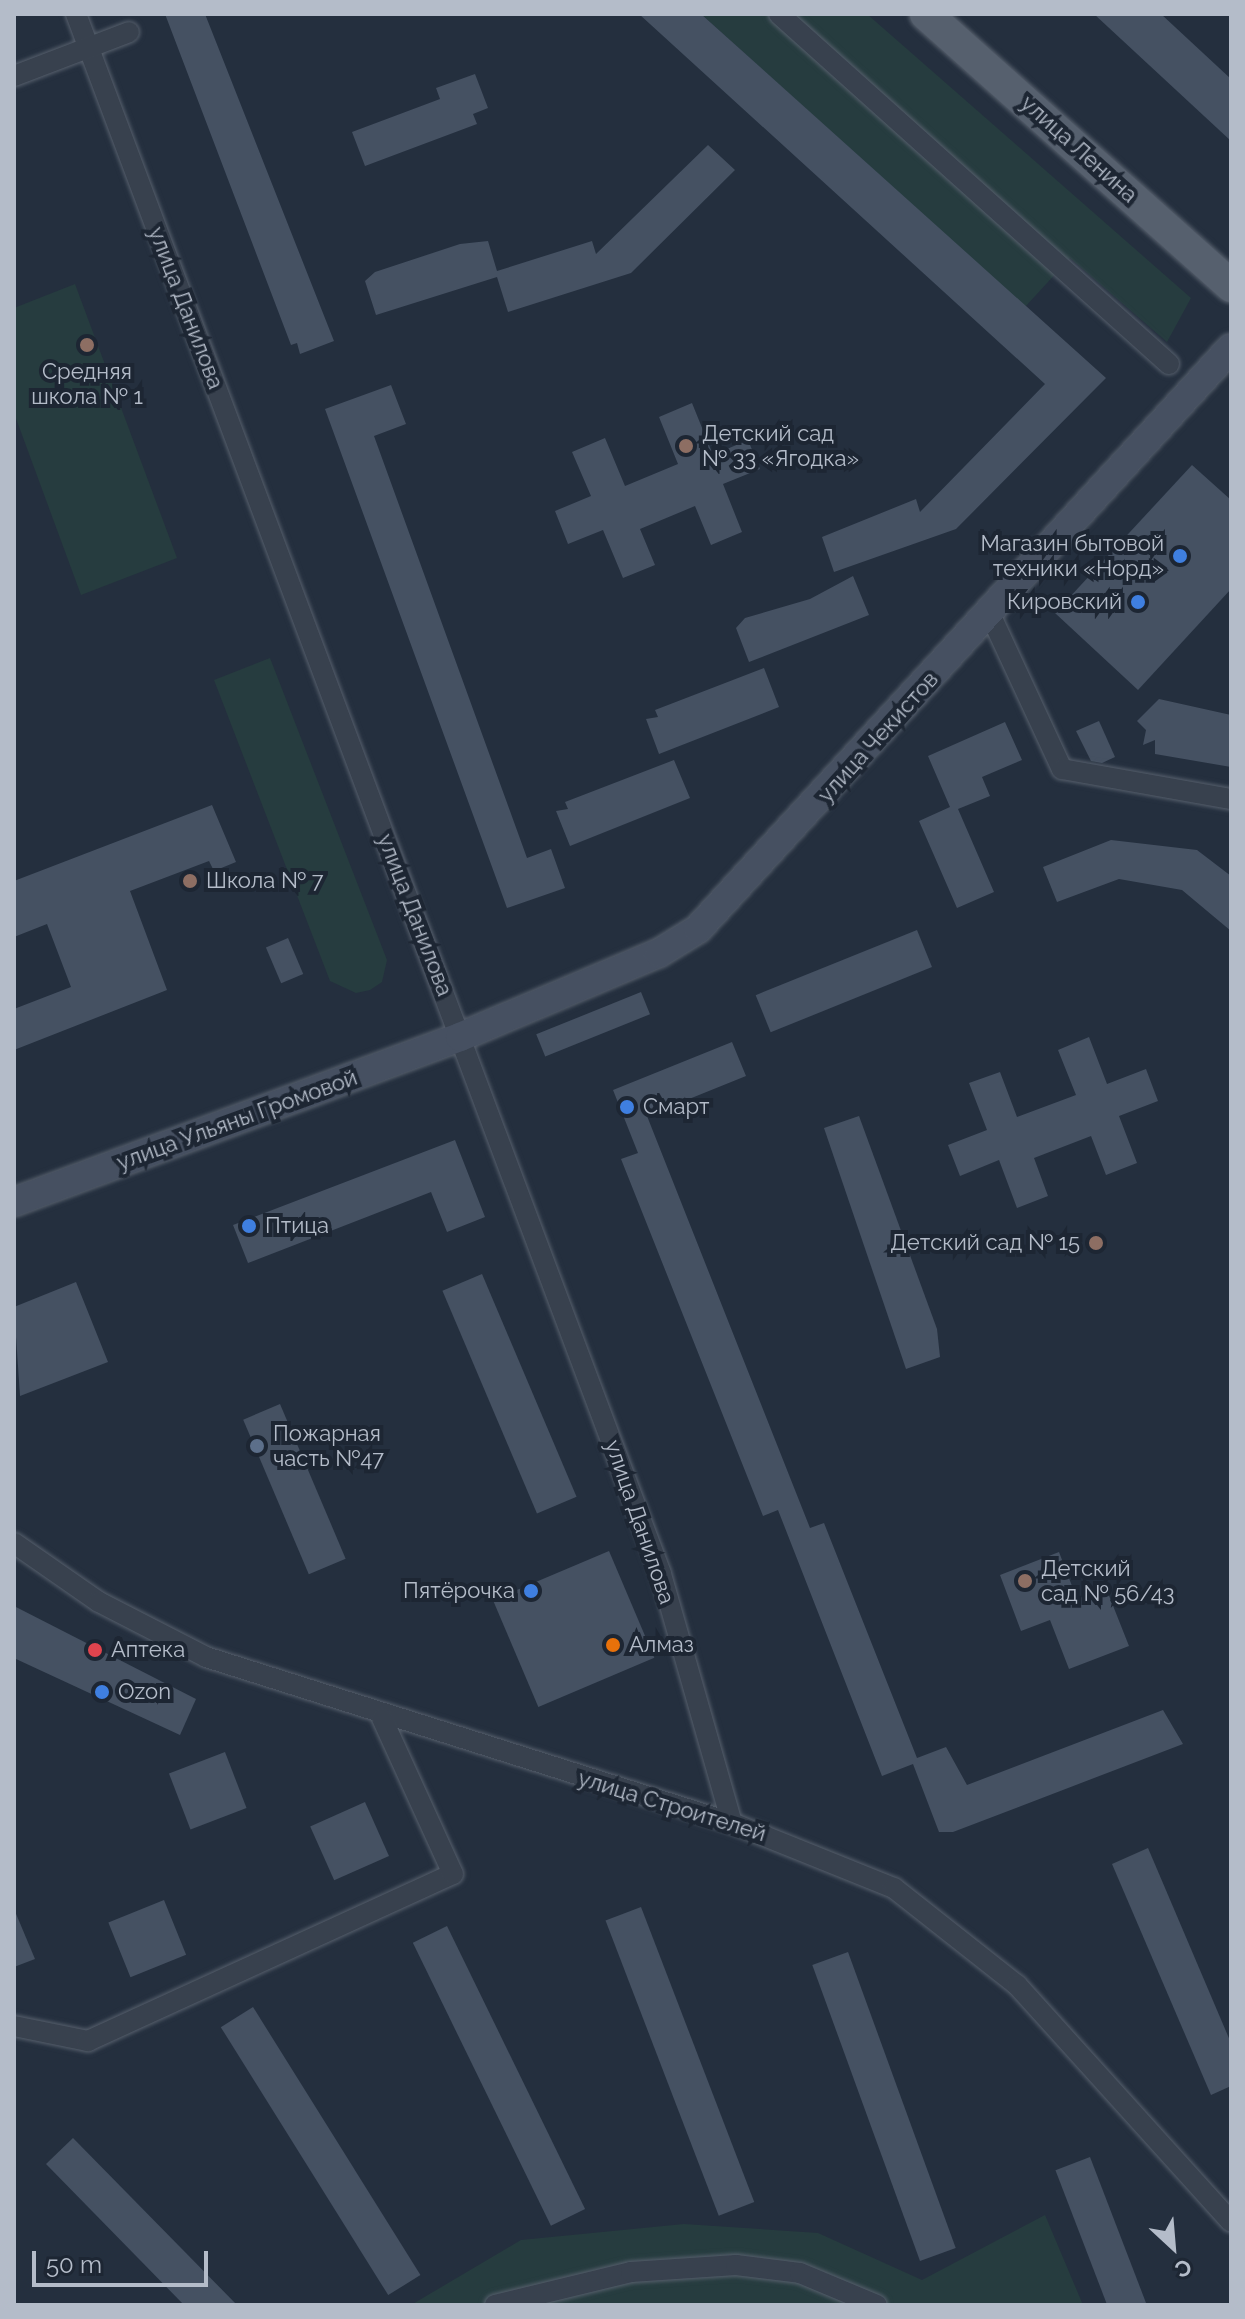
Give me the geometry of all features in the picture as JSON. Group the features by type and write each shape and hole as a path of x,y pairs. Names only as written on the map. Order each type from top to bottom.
{"main road":[{"name":"улица Ленина","path":"926,14 1231,286"}],"street":[{"name":"улица Данилова","path":"76,14 661,1574 732,1823"},
{"path":"779,14 1169,364"},
{"path":"14,66 129,32"},
{"path":"14,76 87,44"},
{"name":"улица Чекистов","path":"460,1037 659,953 698,929 1231,348"},
{"path":"990,614 1062,769 1231,799"},
{"name":"улица Ульяны Громовой","path":"14,1202 460,1037"},
{"name":"улица Строителей","path":"14,1543 99,1602 206,1657 382,1718 732,1823 846,1863 977,1948 1231,2222"},
{"path":"14,2026 88,2041 453,1874 382,1718"},
{"path":"495,2305 631,2272 736,2265 800,2273 877,2305"}],"green space":[{"path":"701,14 867,14 1191,298 1167,342 1070,258 1025,307"},
{"path":"75,284 177,558 81,595 14,413 14,308"},
{"path":"270,658 387,960 382,982 370,990 356,993 330,981 214,680"},
{"path":"1045,2215 1083,2305 411,2305 521,2240 684,2224 818,2233 922,2280"}],"building":[{"path":"165,14 205,14 334,341 300,354 297,343 291,345"},
{"path":"639,14 701,14 1106,378 956,529 834,572 822,537 916,499 920,512 1045,384"},
{"path":"1094,14 1161,14 1231,79 1231,141"},
{"path":"475,74 488,108 473,114 477,124 365,166 352,132 440,99 436,88"},
{"path":"708,145 735,170 631,273 508,312 497,277 376,315 365,281 375,272 460,244 488,241 497,271 592,241 596,254"},
{"path":"391,385 406,424 374,436 527,858 551,849 565,888 507,908 325,409"},
{"path":"692,403 713,455 748,440 760,469 723,484 742,532 711,545 695,506 640,529 655,565 623,578 603,530 568,544 555,511 591,496 572,452 605,438 625,486 678,464 659,417"},
{"path":"1192,465 1231,500 1231,589 1138,690 1055,613"},
{"path":"853,576 869,615 749,662 736,628 745,618 810,599"},
{"path":"764,668 779,707 659,754 646,719 658,717 655,710"},
{"path":"1159,699 1231,715 1231,767 1155,754 1155,740 1143,745 1146,730 1137,721"},
{"path":"1099,721 1115,757 1102,763 1091,761 1076,731"},
{"path":"1005,722 1022,760 982,777 990,796 958,809 994,892 957,908 919,821 950,807 928,756"},
{"path":"674,760 690,798 570,846 556,811 568,809 565,802"},
{"path":"212,805 236,862 214,871 209,861 130,891 167,990 14,1050 14,1009 71,987 47,924 14,937 14,881"},
{"path":"1111,840 1197,850 1231,876 1231,931 1182,890 1119,879 1057,902 1043,867"},
{"path":"917,930 932,967 771,1032 756,995"},
{"path":"288,938 303,974 281,983 266,947"},
{"path":"641,992 650,1014 545,1057 536,1034"},
{"path":"1089,1037 1107,1084 1146,1069 1158,1101 1119,1116 1137,1163 1106,1175 1091,1136 1034,1158 1048,1196 1017,1208 999,1160 960,1176 948,1145 987,1130 969,1083 1000,1072 1017,1117 1076,1095 1058,1050"},
{"path":"732,1042 746,1076 647,1116 810,1528 824,1523 917,1758 946,1747 967,1785 1163,1710 1183,1744 953,1832 939,1832 913,1764 882,1776 778,1510 763,1516 621,1159 638,1153 613,1090"},
{"path":"859,1116 937,1329 940,1357 906,1369 824,1128"},
{"path":"455,1140 485,1217 447,1232 431,1192 248,1263 233,1225"},
{"path":"482,1274 577,1497 537,1514 442,1291"},
{"path":"76,1282 108,1362 20,1396 14,1307"},
{"path":"280,1404 346,1559 309,1574 243,1420"},
{"path":"609,1551 654,1658 538,1707 493,1600"},
{"path":"1059,1552 1077,1599 1106,1588 1129,1646 1069,1669 1050,1620 1021,1631 1000,1575"},
{"path":"14,1606 196,1699 180,1735 16,1659"},
{"path":"225,1752 247,1808 190,1830 169,1774"},
{"path":"365,1802 389,1856 334,1880 310,1826"},
{"path":"1148,1848 1231,2043 1231,2086 1211,2095 1112,1864"},
{"path":"164,1900 186,1955 130,1977 108,1922"},
{"path":"641,1907 754,2202 719,2216 606,1921"},
{"path":"14,1909 35,1959 14,1967"},
{"path":"447,1926 585,2209 551,2226 413,1943"},
{"path":"848,1952 956,2248 920,2261 812,1965"},
{"path":"253,2007 420,2275 388,2295 221,2027"},
{"path":"73,2138 237,2305 184,2305 46,2164"},
{"path":"1090,2157 1147,2305 1107,2305 1055,2170"}],"place":[{"name":"Средняя школа № 1","path":"87,345"},
{"name":"Детский сад № 33 «Ягодка»","path":"686,446"},
{"name":"Магазин бытовой техники «Норд»","path":"1180,556"},
{"name":"Кировский","path":"1138,602"},
{"name":"Школа № 7","path":"190,881"},
{"name":"Смарт","path":"627,1107"},
{"name":"Птица","path":"249,1226"},
{"name":"Детский сад № 15","path":"1096,1243"},
{"name":"Пожарная часть №47","path":"257,1446"},
{"name":"Детский сад № 56/43","path":"1025,1581"},
{"name":"Пятёрочка","path":"531,1591"},
{"name":"Алмаз","path":"613,1645"},
{"name":"Аптека","path":"95,1650"},
{"name":"Ozon","path":"102,1692"}]}
